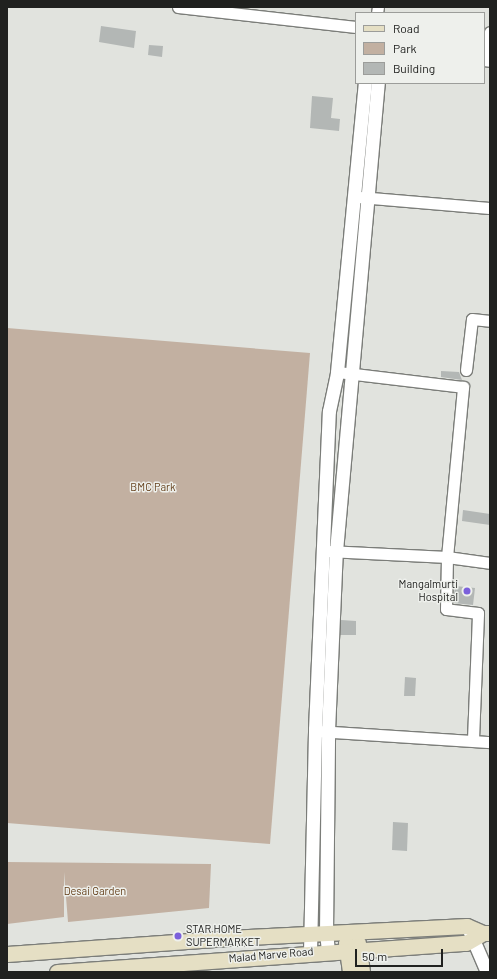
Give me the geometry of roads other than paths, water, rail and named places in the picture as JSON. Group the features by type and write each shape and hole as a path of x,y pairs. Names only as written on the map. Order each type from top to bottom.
{"main road":[{"name":"Malad Marve Road","path":"7,954 234,938 350,932 478,933"},
{"path":"350,932 353,952 362,972"},
{"name":"Malad Marve Road","path":"57,972 119,970 142,966 310,952 353,952 466,943 478,933"},
{"path":"234,938 236,958"},
{"path":"142,966 143,945"},
{"path":"350,972 353,952"}],"street":[{"path":"178,7 258,12 355,27"},
{"path":"487,59 488,40"},
{"path":"328,951 318,934 315,730 321,550 329,412 337,372 352,196 365,84"},
{"path":"310,952 318,934 336,552 372,170 378,84"},
{"path":"363,102 377,103"},
{"path":"356,168 372,170"},
{"path":"352,196 490,208"},
{"path":"466,370 472,319 490,321"},
{"path":"337,372 463,387 447,557 446,609 478,613 473,739"},
{"path":"321,550 447,557 490,563"},
{"path":"315,730 473,739 490,742"},
{"path":"478,933 487,972"}],"place":[{"name":"Mangalmurti Hospital","path":"467,591"},
{"name":"STAR HOME SUPERMARKET","path":"178,936"}],"park label":[{"name":"BMC Park","path":"153,487"},
{"name":"Desai Garden","path":"95,891"}]}
